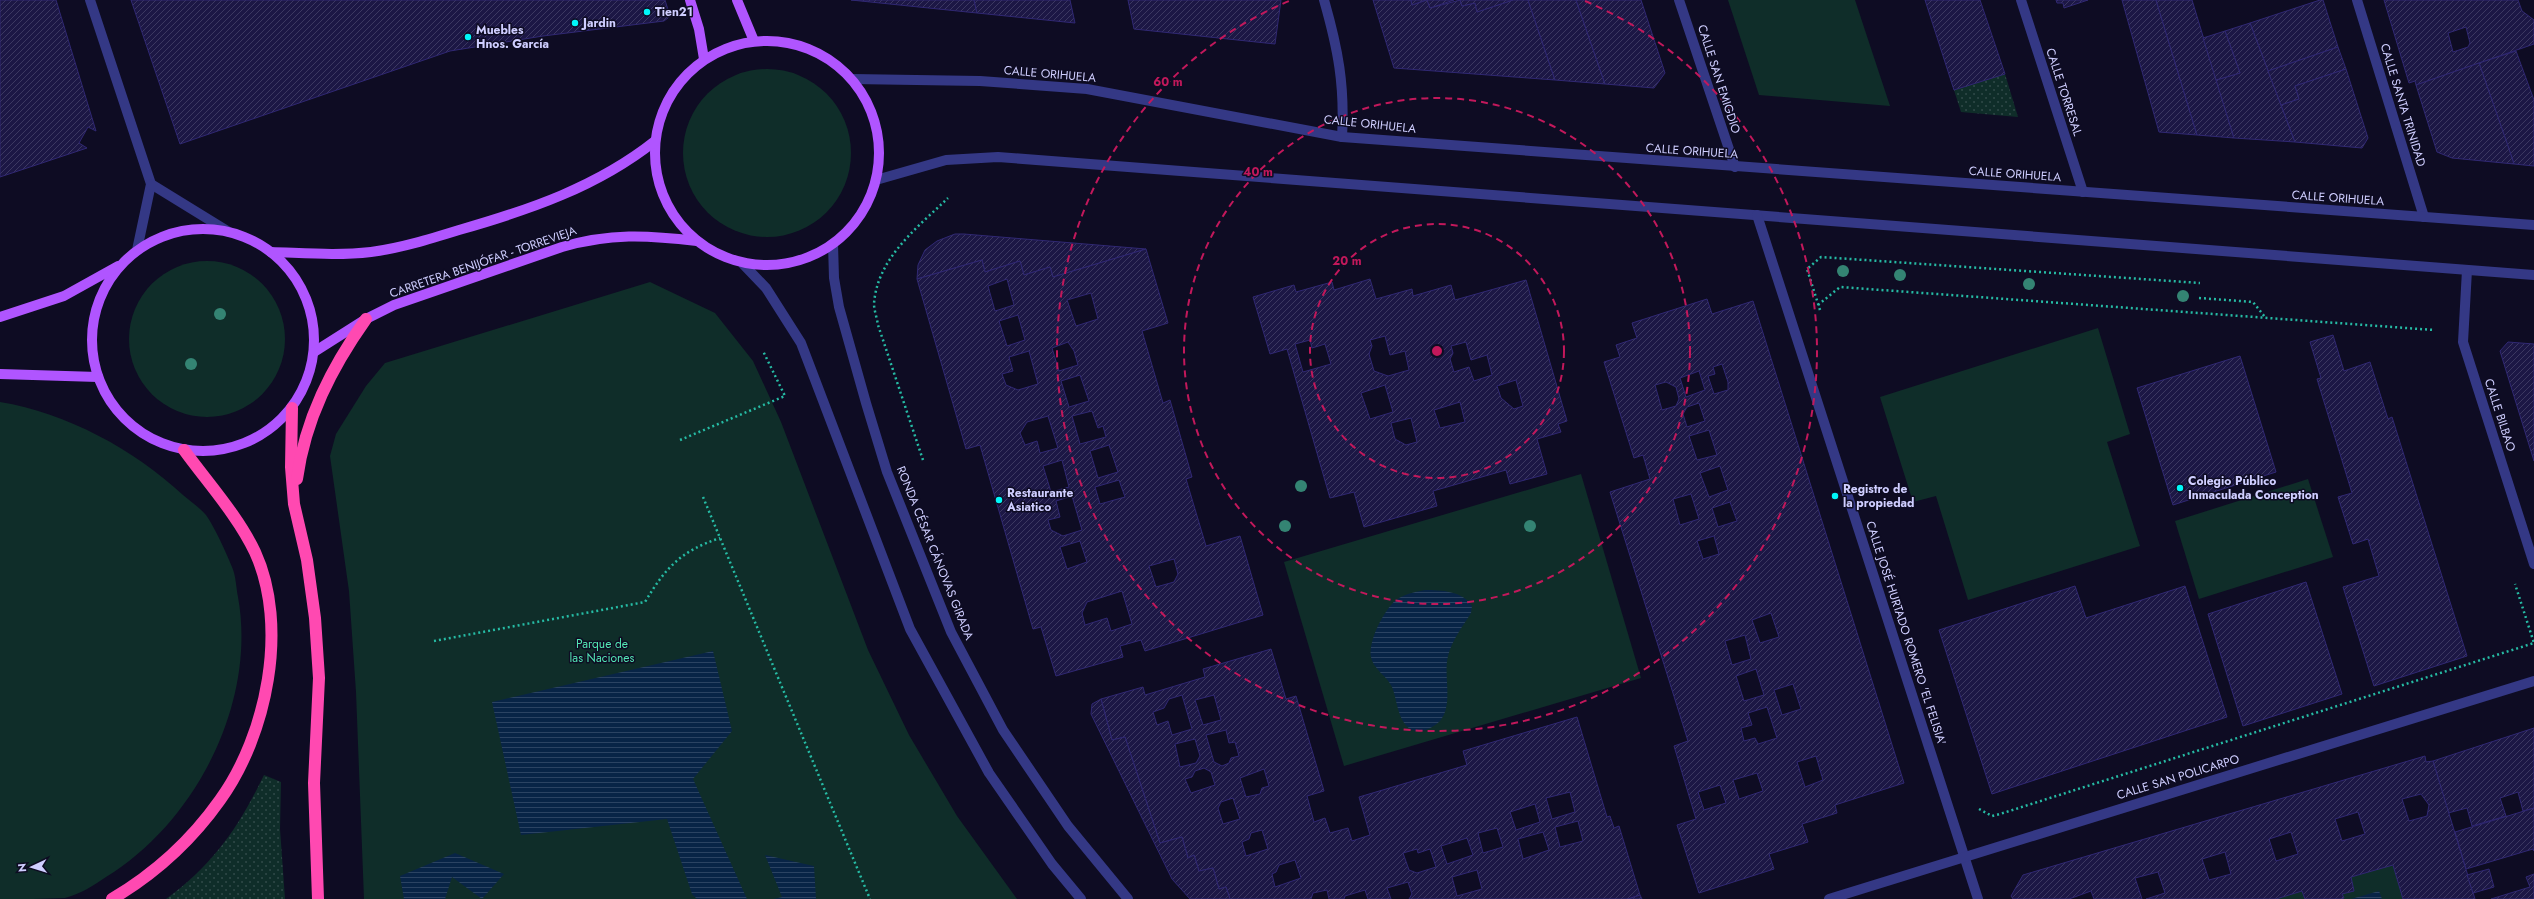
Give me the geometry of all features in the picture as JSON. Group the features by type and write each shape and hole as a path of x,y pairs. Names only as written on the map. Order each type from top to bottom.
{"highway":[{"path":"294,504 299,464 306,435 321,394 341,355 366,319"},
{"path":"292,408 291,467 294,504 307,560 319,678 314,783 318,899"},
{"path":"112,899 145,879 191,836 221,799 247,751 261,708 270,669 273,629 266,584 255,552 231,514 184,450"}],"main road":[{"path":"690,0 699,29 704,59"},
{"path":"737,0 754,41"},
{"path":"754,41 782,41 808,48 833,61 852,80 867,102 877,127 880,153 876,180 860,216 833,244 790,264 743,264 719,255 697,241 672,213 657,178 655,141 664,109 680,81 704,59 728,47 754,41"},
{"path":"271,252 344,254 404,246 513,215 555,199 628,162 655,141"},
{"path":"204,228 229,232 251,239 271,252 288,267 301,286 310,307 314,329 314,352 310,372 292,408 275,426 255,439 233,448 214,451 184,450 161,444 141,432 123,417 109,398 98,377 93,353 93,329 98,306 108,283 122,264 137,250 158,238 181,231 204,228"},
{"name":"CARRETERA BENIJÓFAR - TORREVIEJA","path":"314,352 366,319 394,305 585,240 632,235 697,241"},
{"path":"0,317 64,296 122,264"},
{"path":"0,374 98,377"}],"street":[{"path":"90,0 151,184 137,250"},
{"path":"1324,0 1339,52 1342,74 1342,137"},
{"name":"CALLE SAN EMIGDIO","path":"1679,0 1734,167"},
{"name":"CALLE TORRESAL","path":"2021,0 2083,192"},
{"name":"CALLE SANTA TRINIDAD","path":"2357,0 2424,217"},
{"name":"CALLE ORIHUELA","path":"852,80 980,81 1087,89 1342,137 2534,226"},
{"path":"876,180 946,160 998,157 2534,275"},
{"path":"151,184 229,232"},
{"name":"CALLE JOSÉ HURTADO ROMERO 'EL FELISIA'","path":"1757,215 1978,899"},
{"name":"RONDA CÉSAR CÁNOVAS GIRADA","path":"833,244 834,278 838,307 866,403 887,472 951,632 1003,730 1068,826 1128,899"},
{"path":"743,264 766,288 801,343 910,629 989,773 1052,864 1081,899"},
{"name":"CALLE BILBAO","path":"2467,270 2463,342 2534,564"},
{"name":"CALLE SAN POLICARPO","path":"1829,899 2534,681"}],"path":[{"path":"923,460 878,325 874,304 881,275 899,245 948,198"},
{"path":"1821,257 2200,283"},
{"path":"1818,306 1840,287 2433,328 2436,335"},
{"path":"2199,298 2254,302 2265,317"},
{"path":"680,440 785,396 763,351"},
{"path":"703,497 870,899"},
{"path":"434,641 645,602 660,578 678,558 696,546 720,538"},
{"path":"1979,810 1992,816 2000,814 2534,643 2514,583"}],"green space":[{"path":"1728,0 1855,0 1890,106 1759,95"},
{"path":"759,69 775,69 799,75 814,83 827,93 837,106 845,121 850,137 850,169 845,185 837,200 827,213 814,223 791,234 775,237 759,237 743,234 727,227 713,218 702,207 693,193 686,177 683,161 683,145 686,129 693,113 702,99 713,88 727,79 743,72"},
{"path":"2005,74 2018,117 1961,112 1954,90"},
{"path":"207,261 237,267 250,274 262,284 272,296 279,309 285,339 279,369 272,382 262,394 250,404 237,411 207,417 177,411 164,404 152,394 142,382 135,369 129,339 135,309 142,296 152,284 164,274 177,267"},
{"name":"Parque de las Naciones","path":"650,282 715,313 753,361 781,422 868,650 909,735 957,816 1017,899 364,899 356,692 349,591 330,456 336,434 366,386 385,363"},
{"path":"2098,328 2130,434 2107,442 2140,546 1968,600 1936,496 1913,502 1880,397"},
{"path":"0,402 25,407 50,415 98,435 121,448 164,478 206,515 227,554 233,570 238,597 241,637 238,677 228,717 213,756 192,792 167,825 138,853 91,887 65,898 0,899"},
{"path":"1581,474 1641,678 1344,766 1284,562"},
{"path":"2308,479 2333,557 2199,599 2175,521"},
{"path":"264,775 281,782 280,829 285,899 166,899 198,873 223,844 245,812"},
{"path":"2393,865 2403,899 2341,899 2344,898 2342,894 2354,891 2351,877"},
{"path":"2302,891 2305,899 2276,899"}],"water":[{"path":"1425,590 1438,590 1457,594 1468,601 1472,606 1471,613 1455,639 1448,656 1447,698 1444,714 1436,725 1421,731 1413,730 1403,722 1392,687 1374,665 1371,657 1371,650 1374,635 1378,626 1391,605 1402,596"},
{"path":"713,651 732,731 693,779 747,899 697,899 692,894 667,819 521,835 492,702"},
{"path":"455,853 504,874 482,899 452,877 445,899 404,899 400,876"},
{"path":"765,855 814,866 816,899 774,899 782,897"},
{"path":"2379,891 2382,899 2351,899"}],"building":[{"path":"0,0 56,0 96,131 88,127 79,143 87,148 0,177"},
{"path":"131,0 665,0 669,13 668,18 664,21 543,36 450,51 180,144"},
{"path":"851,0 974,0 977,13"},
{"path":"974,0 1070,0 1075,23 977,13"},
{"path":"1128,0 1281,0 1275,44 1134,29"},
{"path":"1373,0 1411,0 1412,5 1427,0 1430,8 1460,0 1462,6 1475,3 1477,12 1513,0 1528,0 1555,80 1394,68"},
{"path":"1411,0 1426,0 1412,5"},
{"path":"1427,0 1454,0 1430,8"},
{"path":"1460,0 1513,0 1477,12 1475,3 1462,6"},
{"path":"1528,0 1576,0 1605,84 1555,80"},
{"path":"1576,0 1641,0 1665,73 1654,88 1605,84"},
{"path":"1925,0 1980,0 2005,74 1954,90"},
{"path":"2056,0 2088,0 2064,8 2063,3 2057,3"},
{"path":"2122,0 2156,0 2197,135 2159,132"},
{"path":"2156,0 2192,0 2234,138 2197,135"},
{"path":"2323,0 2338,47 2268,71 2250,23"},
{"path":"2384,0 2518,0 2522,11 2534,20 2534,44 2416,85 2415,81 2409,83","holes":["2466,27 2470,43 2468,47 2453,52 2448,33"]},
{"path":"2250,23 2295,142 2234,138 2216,80 2240,73 2225,31"},
{"path":"2225,31 2240,73 2216,80 2203,38"},
{"path":"2338,47 2346,69 2295,86 2299,99 2281,105 2268,71"},
{"path":"2516,51 2534,100 2534,166 2514,164 2479,63"},
{"path":"2479,63 2514,164 2452,158 2437,152 2416,85"},
{"path":"2346,69 2368,138 2362,148 2295,142 2281,105 2299,99 2295,86"},
{"path":"955,234 1146,249 1053,277 1050,267 1024,275 1020,261 985,272 982,260 917,279 918,265 925,250 937,241"},
{"path":"1146,249 1168,323 1142,331 1163,403 1170,400 1192,477 1186,479 1206,546 1240,536 1263,615 1145,651 1141,640 1120,646 1123,657 1056,676 1041,627 1033,629 980,445 966,449 917,279 982,260 985,272 1020,261 1024,275 1050,267 1053,277","holes":["1007,279 1014,305 995,311 988,286","1091,293 1098,319 1076,326 1067,300","1018,315 1025,340 1007,346 999,321","1068,342 1074,351 1078,365 1059,371 1052,348","1029,351 1038,384 1018,390 1006,385 1002,374 1013,371 1009,357","1080,375 1089,401 1069,407 1061,381","1092,411 1098,428 1103,426 1106,437 1080,444 1072,416","1048,416 1058,448 1040,453 1037,441 1025,445 1020,433 1027,422","1109,445 1118,472 1098,478 1090,451","1062,460 1069,487 1051,492 1043,466","1119,480 1125,497 1100,504 1095,487","1072,496 1082,530 1063,536 1051,530 1048,520 1060,517 1056,501","1080,541 1087,562 1067,569 1060,547","1174,559 1178,574 1174,582 1156,587 1149,566","1122,591 1132,624 1111,631 1107,618 1085,625 1082,613 1087,602"]},
{"path":"1370,279 1376,299 1412,289 1413,296 1451,285 1455,300 1526,280 1567,421 1558,424 1561,432 1537,439 1547,474 1510,484 1506,470 1433,491 1437,506 1364,527 1354,492 1330,498 1287,349 1270,354 1253,297 1294,285 1296,292 1332,282 1334,290","holes":["1385,336 1390,355 1405,351 1409,370 1388,376 1374,371 1369,354 1372,346 1370,340","1310,340 1312,348 1325,344 1331,364 1303,372 1295,344","1466,342 1471,360 1487,355 1492,375 1474,381 1469,367 1454,372 1450,359 1453,353 1451,346","1516,380 1523,406 1514,409 1501,398 1497,386","1385,385 1393,412 1370,419 1361,393","1460,402 1465,422 1440,428 1434,410","1411,418 1417,442 1406,445 1395,439 1391,423"]},
{"path":"1707,299 1712,314 1753,301 1904,783 1835,805 1837,813 1802,824 1808,842 1769,854 1774,869 1699,893 1677,825 1696,819 1674,746 1688,741 1610,492 1650,479 1643,455 1634,458 1604,362 1620,357 1616,345 1637,338 1632,323","holes":["1722,364 1728,382 1728,390 1714,394 1708,376 1715,374 1713,367","1699,371 1705,390 1686,397 1680,378","1666,382 1676,387 1679,399 1676,406 1662,410 1655,385","1699,403 1705,421 1687,427 1683,414 1687,407","1709,430 1717,455 1697,460 1689,436","1720,466 1728,490 1709,497 1700,473","1691,494 1699,519 1680,525 1673,499","1730,502 1737,521 1718,527 1712,508","1714,536 1719,554 1703,559 1697,541","1771,613 1779,637 1760,643 1752,620","1745,635 1751,659 1732,665 1725,641","1756,669 1764,695 1744,701 1736,676","1793,684 1801,709 1782,715 1774,690","1767,707 1777,738 1758,744 1755,738 1744,741 1741,728 1752,725 1748,713","1816,756 1823,780 1805,787 1797,762","1757,773 1763,791 1739,799 1733,780","1720,785 1726,803 1704,810 1698,792"]},
{"path":"2333,335 2344,371 2370,362 2388,419 2392,417 2467,656 2374,686 2343,587 2379,576 2368,539 2353,544 2338,497 2352,493 2317,379 2321,378 2310,342"},
{"path":"2508,342 2534,344 2534,461 2500,351"},
{"path":"2240,356 2276,472 2173,505 2137,388"},
{"path":"2306,582 2342,694 2243,726 2208,614"},
{"path":"2075,586 2086,618 2185,586 2227,717 1992,794 1939,630"},
{"path":"1271,649 1286,699 1296,696 1324,791 1307,796 1314,822 1325,818 1330,833 1348,828 1352,841 1370,835 1359,797 1467,765 1463,751 1577,717 1607,817 1610,816 1614,828 1619,826 1640,895 1628,899 1409,899 1412,894 1408,882 1387,888 1391,899 1368,899 1365,890 1345,896 1344,899 1329,899 1327,890 1313,893 1311,899 1230,899 1226,887 1219,889 1213,868 1199,871 1194,855 1188,858 1182,837 1160,843 1125,737 1112,740 1101,699 1143,687 1145,695 1205,677 1203,669","holes":["1182,695 1192,729 1172,735 1168,721 1157,725 1153,712 1164,708 1169,699","1214,695 1221,720 1203,725 1195,700","1226,730 1229,743 1235,742 1239,756 1231,758 1229,763 1222,766 1214,762 1206,735","1195,739 1200,756 1196,763 1180,767 1175,744","1204,768 1211,772 1215,785 1191,793 1185,779 1192,777 1195,771","1264,769 1269,786 1262,788 1260,794 1246,797 1240,778","1570,792 1575,812 1552,819 1546,798","1233,798 1240,819 1223,824 1218,808 1221,802","1535,804 1540,822 1516,830 1510,812","1578,821 1583,841 1560,847 1555,827","1497,828 1503,847 1483,853 1478,833","1262,830 1268,849 1246,856 1242,842 1249,839 1251,833","1543,832 1549,850 1523,859 1518,839","1467,838 1473,855 1447,864 1441,846","1417,849 1418,853 1430,849 1436,867 1417,873 1409,870 1403,853","1295,860 1301,878 1275,887 1272,874 1276,872 1279,865","1477,870 1482,889 1457,896 1452,877"]},
{"path":"1101,699 1112,740 1125,737 1160,843 1182,837 1188,858 1194,855 1199,871 1213,868 1219,889 1226,887 1230,899 1190,899 1172,879 1091,714 1092,704"},
{"path":"2534,728 2534,808 2523,811 2518,792 2500,798 2506,816 2472,826 2467,808 2448,813 2433,761"},
{"path":"2425,756 2426,762 2433,761 2475,899 2403,899 2393,865 2351,877 2354,891 2342,894 2344,898 2341,899 2305,899 2302,891 2276,899 2146,899 2165,893 2158,872 2135,878 2142,899 2094,899 2091,891 2069,899 2013,899 2011,896 2023,875","holes":["2421,794 2429,805 2427,816 2409,821 2402,799","2358,812 2365,834 2342,841 2335,819","2291,832 2298,854 2276,861 2269,839","2225,852 2231,874 2209,880 2202,859"]},
{"path":"2534,808 2534,851 2533,849 2466,869 2455,832"},
{"path":"2489,869 2494,887 2473,893 2467,875"},
{"path":"2534,874 2534,899 2491,899 2530,887 2526,877"},
{"path":"1640,895 1642,899 1628,899"}],"place":[{"name":"Tien21","path":"647,12"},
{"name":"Jardin","path":"575,23"},
{"name":"Muebles Hnos. García","path":"468,37"},
{"name":"Colegio Público Inmaculada Conception","path":"2180,488"},
{"name":"Registro de la propiedad","path":"1835,496"},
{"name":"Restaurante Asiatico","path":"999,500"}]}
